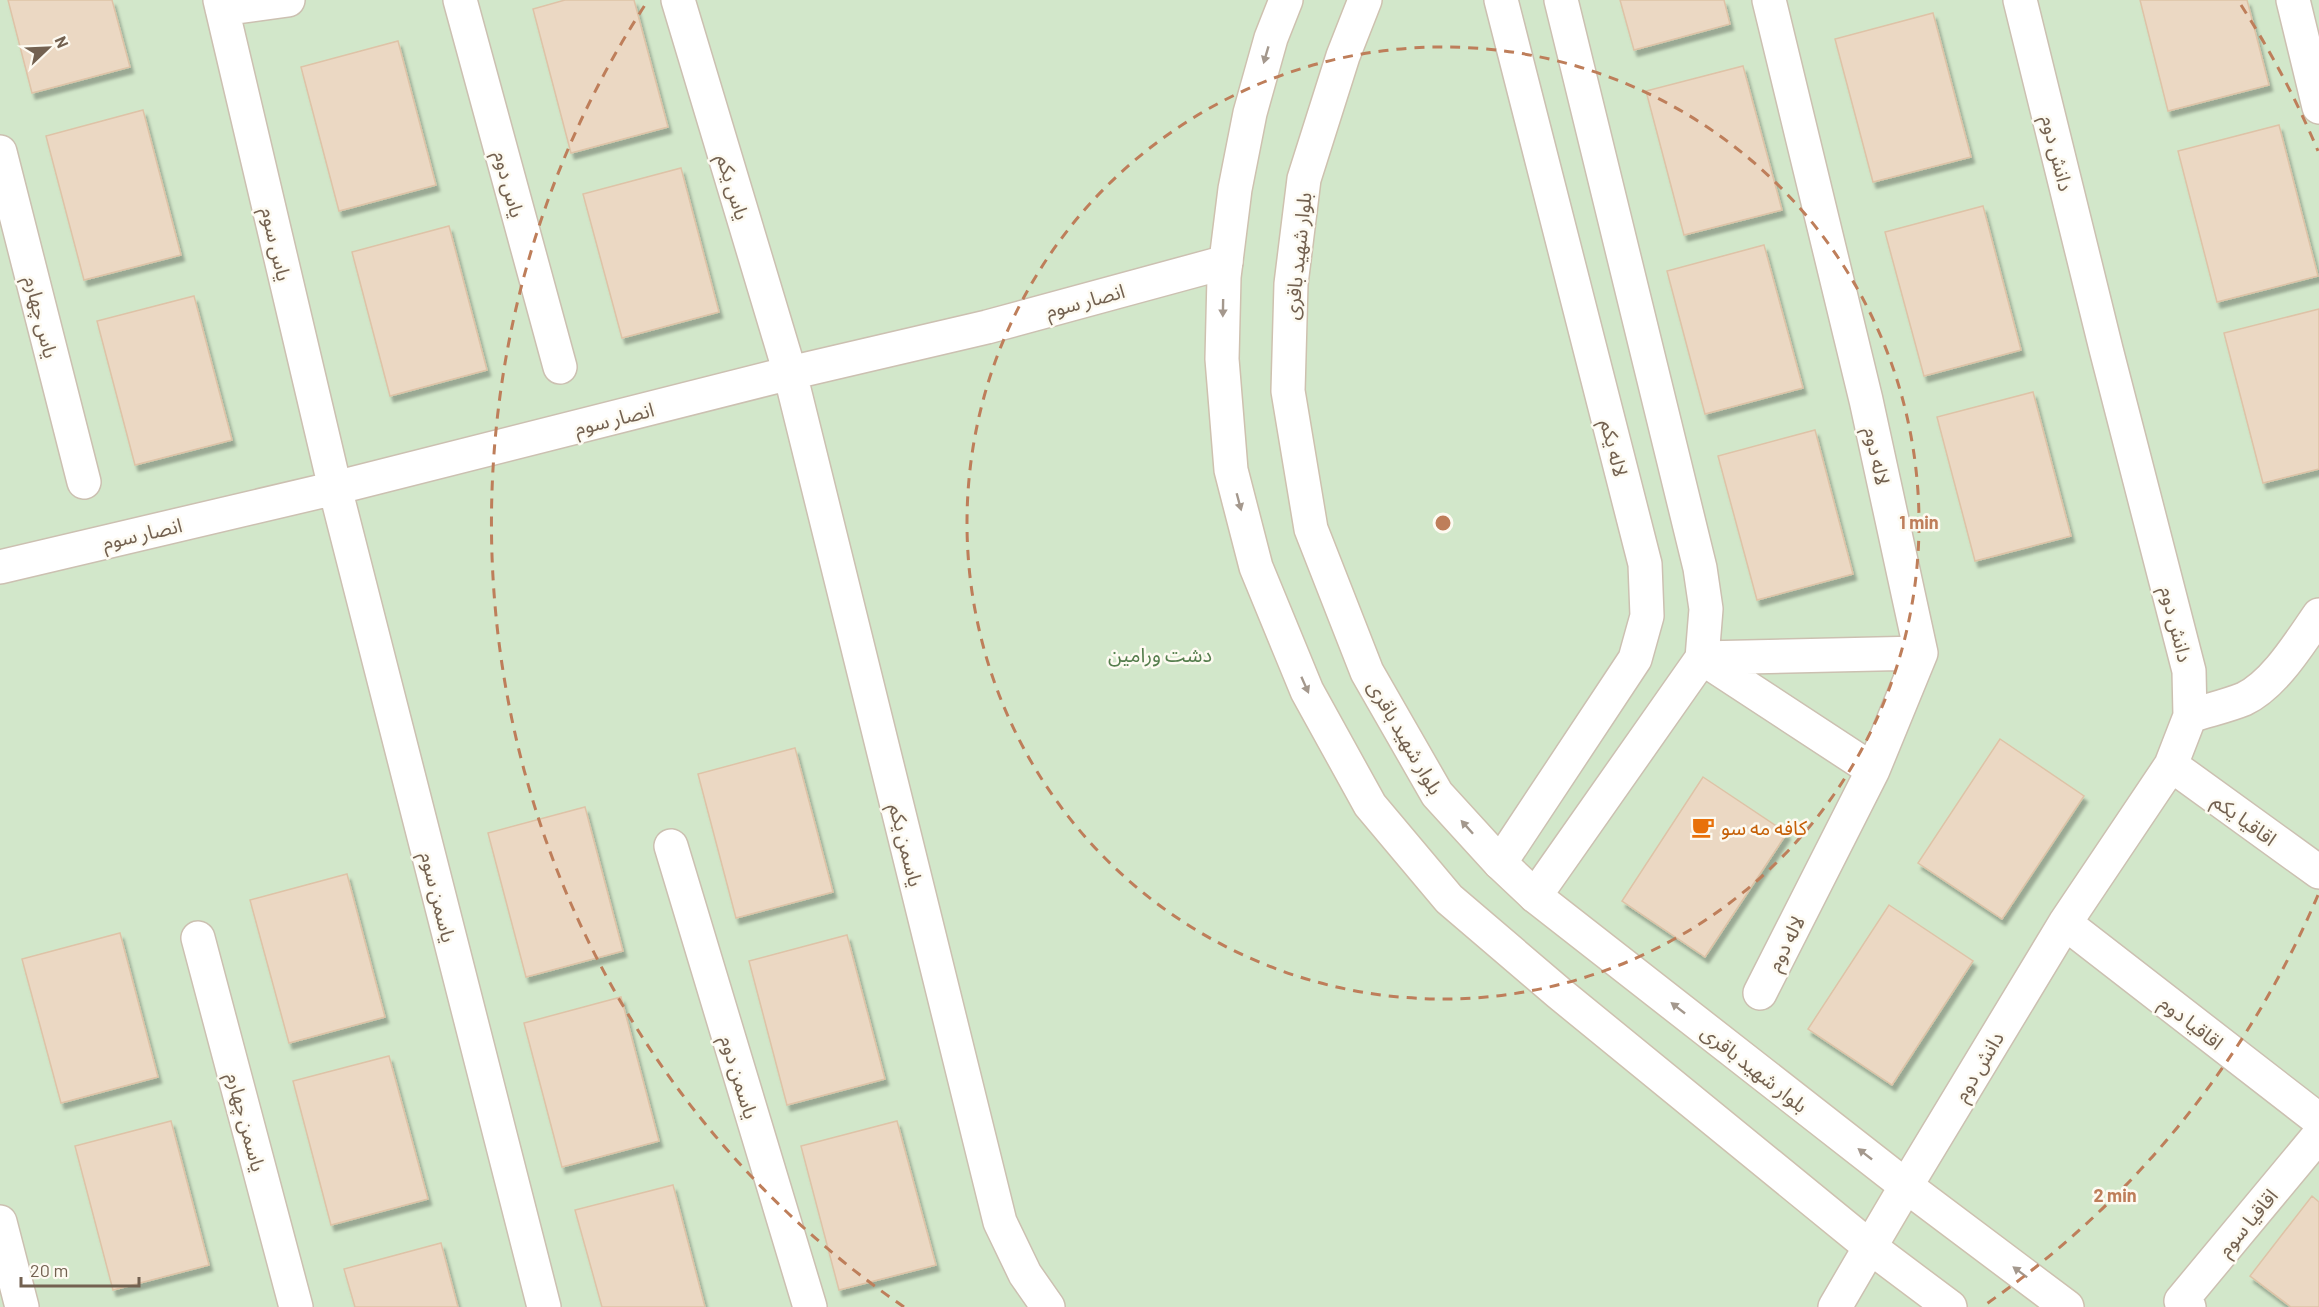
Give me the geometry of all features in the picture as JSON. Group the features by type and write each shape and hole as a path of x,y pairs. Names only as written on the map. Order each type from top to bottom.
{"street":[{"path":"221,4 288,0"},
{"name":"یاس دوم","path":"460,0 560,367"},
{"name":"یاس یکم","path":"678,0 790,373"},
{"path":"1286,0 1271,38 1250,113 1235,189 1226,262 1222,358 1231,470 1253,556 1307,691 1370,805 1449,899 1559,993 1870,1247 1950,1307"},
{"name":"بلوار شهید باقری","path":"1365,0 1343,56 1304,179 1291,284 1288,391 1311,529 1367,672 1437,794 1500,863 1535,896 1906,1186 2067,1307"},
{"name":"لاله یکم","path":"1500,863 1635,659 1647,616 1645,564 1501,0"},
{"path":"1535,896 1702,658 1706,609 1700,568 1561,0"},
{"name":"لاله دوم","path":"1760,993 1874,770 1921,653 1866,400 1769,0"},
{"name":"دانش دوم","path":"1835,1307 2065,923 2171,765 2190,716 2189,670 2106,349 2020,0"},
{"path":"2293,0 2319,107"},
{"name":"یاس سوم","path":"221,4 335,488"},
{"name":"یاس چهارم","path":"0,152 84,482"},
{"name":"انصار سوم","path":"0,567 335,488 790,373 987,327 1226,262"},
{"name":"یاسمن یکم","path":"790,373 1000,1222 1025,1274 1048,1307"},
{"name":"یاسمن سوم","path":"335,488 543,1307"},
{"path":"2190,716 2245,698 2263,686 2288,658 2319,615"},
{"path":"1702,658 1921,653"},
{"path":"1702,658 1874,770"},
{"name":"اقاقیا یکم","path":"2171,765 2319,872"},
{"name":"یاسمن دوم","path":"671,846 810,1307"},
{"name":"اقاقیا دوم","path":"2065,923 2319,1120"},
{"name":"یاسمن چهارم","path":"198,938 296,1307"},
{"name":"اقاقیا سوم","path":"2189,1307 2181,1301 2319,1135"},
{"path":"0,1222 22,1307"}],"green space":[{"name":"دشت ورامین","path":"0,0 2319,0 2319,1307 0,1307"}],"building":[{"path":"8,0 112,0 130,67 32,93"},
{"path":"565,0 634,0 668,127 571,153 533,9"},
{"path":"1620,0 1724,0 1730,24 1634,50"},
{"path":"2140,0 2247,0 2269,85 2168,111"},
{"path":"1933,13 1971,157 1873,182 1835,39"},
{"path":"398,41 436,185 339,211 301,67"},
{"path":"1743,66 1782,210 1684,235 1646,91"},
{"path":"143,110 181,255 84,280 46,136"},
{"path":"2279,125 2318,276 2217,302 2178,151"},
{"path":"681,168 719,312 622,338 583,194"},
{"path":"1983,206 2021,350 1924,376 1885,232"},
{"path":"449,226 487,370 390,396 352,252"},
{"path":"1764,245 1803,388 1705,414 1667,271"},
{"path":"194,296 232,440 135,465 97,321"},
{"path":"2319,309 2319,469 2263,483 2224,333"},
{"path":"2033,392 2071,536 1975,561 1937,417"},
{"path":"1815,430 1853,574 1757,600 1718,456"},
{"path":"2000,739 2084,796 2002,919 1918,863"},
{"path":"795,748 833,892 736,918 698,774"},
{"path":"1703,777 1787,833 1705,957 1622,901"},
{"path":"585,807 623,951 526,977 488,833"},
{"path":"347,874 385,1017 289,1043 250,900"},
{"path":"1889,905 1973,961 1892,1085 1808,1029"},
{"path":"120,933 158,1077 61,1103 22,959"},
{"path":"847,935 885,1079 787,1105 749,961"},
{"path":"621,997 659,1141 562,1167 524,1023"},
{"path":"389,1056 428,1199 331,1225 293,1081"},
{"path":"171,1121 209,1265 113,1290 75,1146"},
{"path":"897,1121 936,1265 839,1290 801,1146"},
{"path":"673,1185 705,1307 602,1307 575,1210"},
{"path":"2312,1196 2319,1202 2319,1307 2291,1307 2250,1276"},
{"path":"441,1243 458,1307 355,1307 344,1269"}],"place":[{"name":"کافه مه سو","path":"1703,827"}]}
